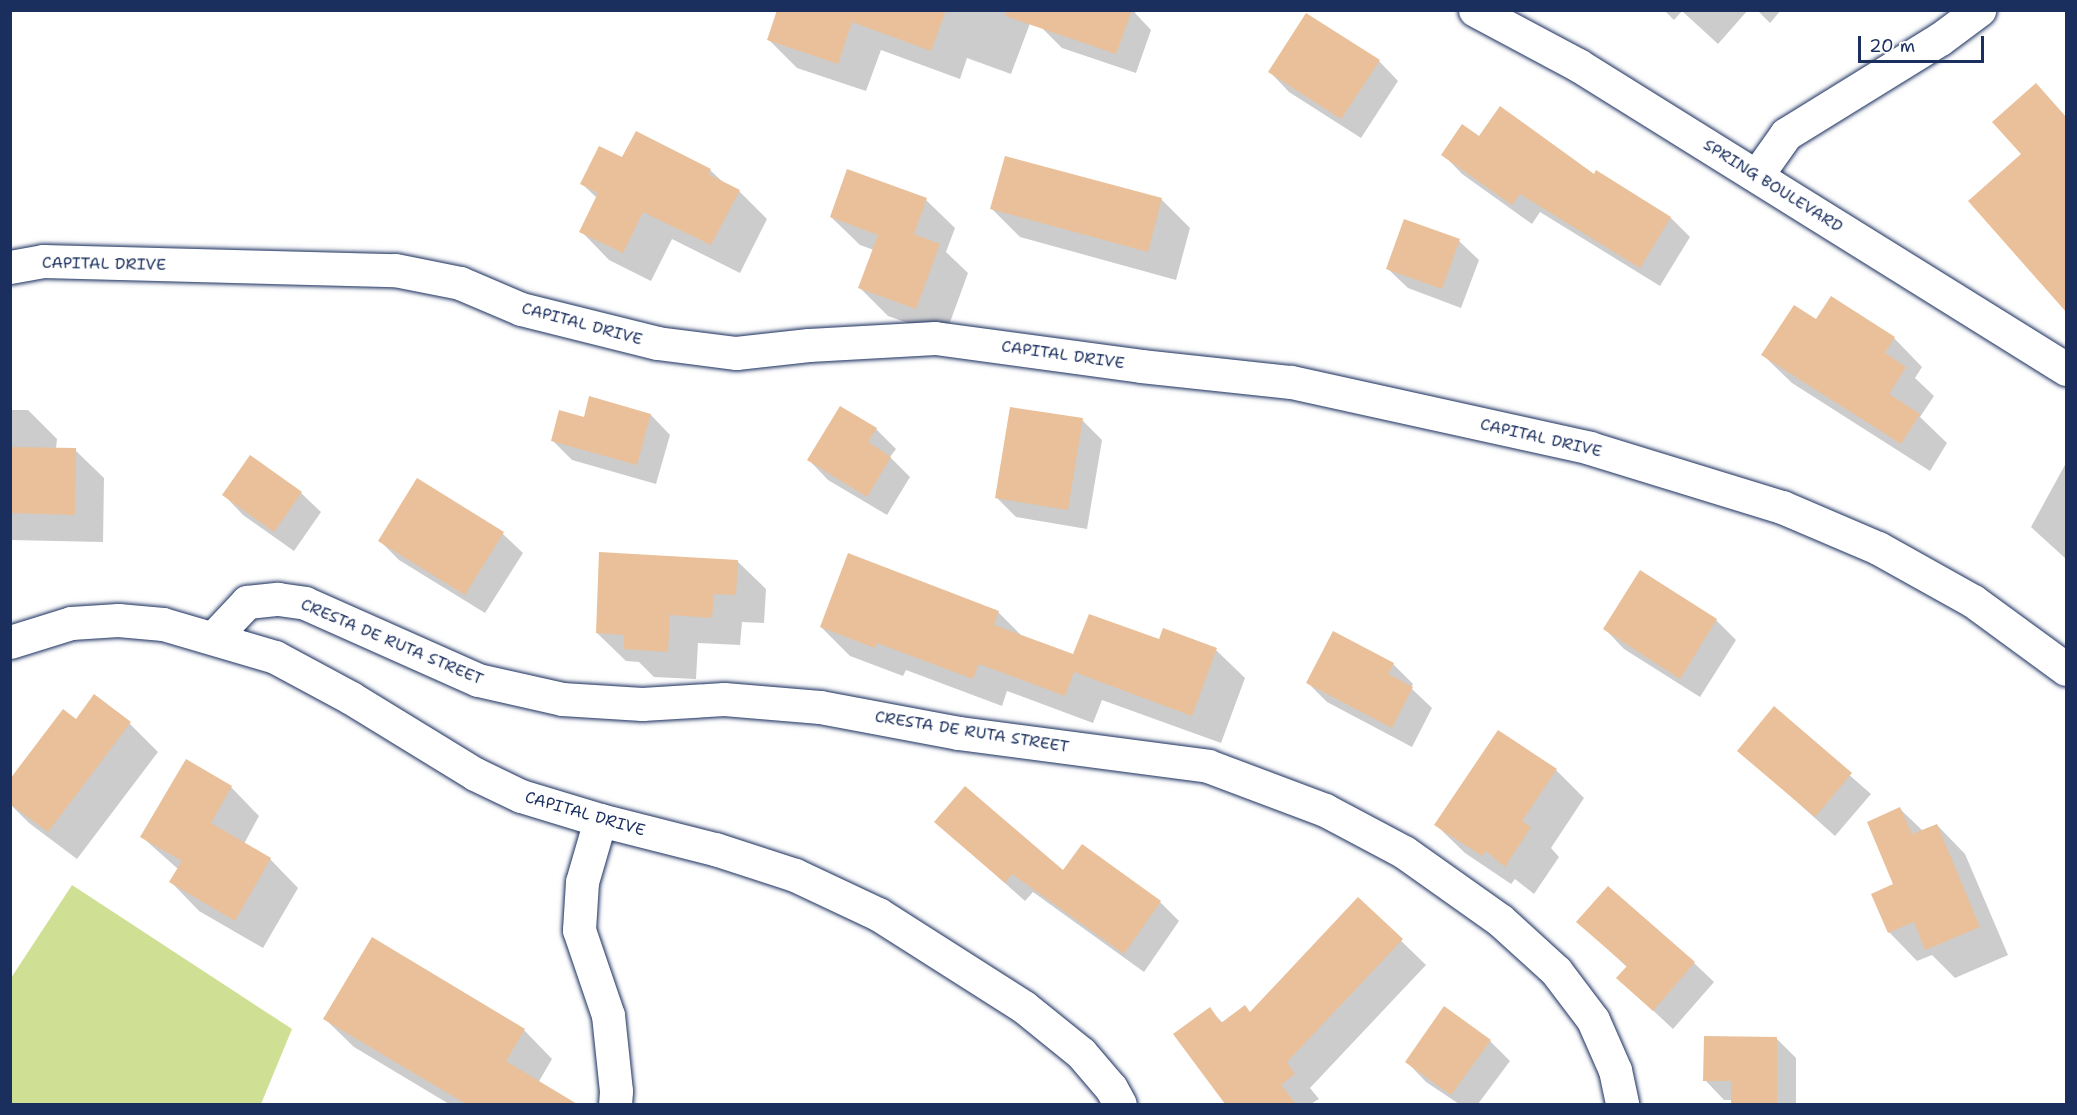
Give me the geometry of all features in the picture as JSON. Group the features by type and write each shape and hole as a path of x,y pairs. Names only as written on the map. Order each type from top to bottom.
{"street":[{"name":"SPRING BOULEVARD","path":"1475,10 1578,65 2067,369"},
{"path":"1756,175 1786,134 1940,39 1979,10"},
{"name":"CAPITAL DRIVE","path":"10,267 43,261 395,270 460,283 521,309 668,344 736,353 809,345 935,338 1141,366 1291,382 1590,448 1782,507 1878,548 1972,601 2067,669"},
{"name":"CRESTA DE RUTA STREET","path":"213,638 247,602 278,599 305,603 478,680 562,699 642,704 723,699 820,706 959,733 1208,766 1325,810 1404,852 1500,920 1556,971 1593,1020 1615,1070 1622,1104"},
{"name":"CAPITAL DRIVE","path":"10,642 71,624 118,620 163,624 275,657 351,698 475,774 521,796 600,820 715,849 795,875 878,914 1024,1007 1082,1053 1111,1088 1120,1104"},
{"path":"600,820 582,882 579,930 608,1015 616,1091 615,1104"}],"green space":[{"path":"72,885 292,1029 261,1104 11,1104 11,978"}],"building":[{"path":"777,10 946,10 931,51 852,22 838,64 767,40"},
{"path":"1005,10 1132,10 1116,54 1005,16"},
{"path":"1306,13 1380,60 1341,119 1268,72"},
{"path":"2036,83 2067,118 2067,313 1968,201 2021,154 1992,122"},
{"path":"1500,106 1594,174 1596,170 1671,217 1640,268 1520,194 1512,205 1441,155 1462,124 1479,136"},
{"path":"636,131 711,169 708,174 740,190 711,245 643,212 623,253 579,232 598,193 580,184 599,146 622,157"},
{"path":"1005,156 1162,198 1148,252 990,209"},
{"path":"847,169 927,198 914,234 940,244 916,309 858,288 878,235 830,217"},
{"path":"1404,219 1460,239 1442,289 1386,269"},
{"path":"1831,296 1895,337 1885,353 1906,367 1889,394 1920,414 1901,444 1761,355 1794,305 1816,319"},
{"path":"589,396 651,414 637,465 551,441 559,410 584,417"},
{"path":"840,406 877,428 868,442 891,457 867,497 807,460"},
{"path":"1010,407 1083,418 1068,510 995,498"},
{"path":"10,447 76,448 75,515 10,513"},
{"path":"250,455 302,492 274,532 222,495"},
{"path":"417,478 504,532 465,595 378,541"},
{"path":"599,552 738,560 736,595 714,594 712,618 670,615 668,652 624,649 624,635 596,633"},
{"path":"848,553 999,611 994,625 1073,654 1089,614 1159,639 1163,628 1217,648 1192,716 1074,672 1065,696 979,664 973,679 877,643 875,648 820,627"},
{"path":"1640,570 1717,619 1680,679 1603,629"},
{"path":"1333,631 1394,663 1388,674 1413,687 1392,728 1306,683"},
{"path":"94,694 131,722 48,832 10,804 10,779 63,709 76,719"},
{"path":"1774,706 1852,773 1815,817 1737,751"},
{"path":"1498,730 1557,769 1522,821 1531,827 1505,867 1486,851 1482,856 1434,825"},
{"path":"186,759 232,786 211,823 271,858 235,921 169,882 182,861 140,837"},
{"path":"965,786 1063,870 1082,844 1161,901 1124,954 1012,874 1005,883 934,822"},
{"path":"1900,807 1912,834 1937,824 1980,927 1925,950 1914,922 1888,933 1871,894 1893,884 1867,822"},
{"path":"1608,886 1695,962 1653,1011 1616,978 1627,966 1576,922"},
{"path":"1358,897 1403,939 1287,1062 1295,1074 1281,1085 1296,1104 1225,1104 1173,1034 1210,1007 1221,1023 1245,1005 1250,1012"},
{"path":"372,937 525,1029 506,1061 577,1104 466,1104 323,1019"},
{"path":"1444,1006 1491,1040 1451,1095 1405,1062"},
{"path":"1704,1036 1777,1037 1777,1104 1731,1104 1731,1081 1703,1081"}]}
